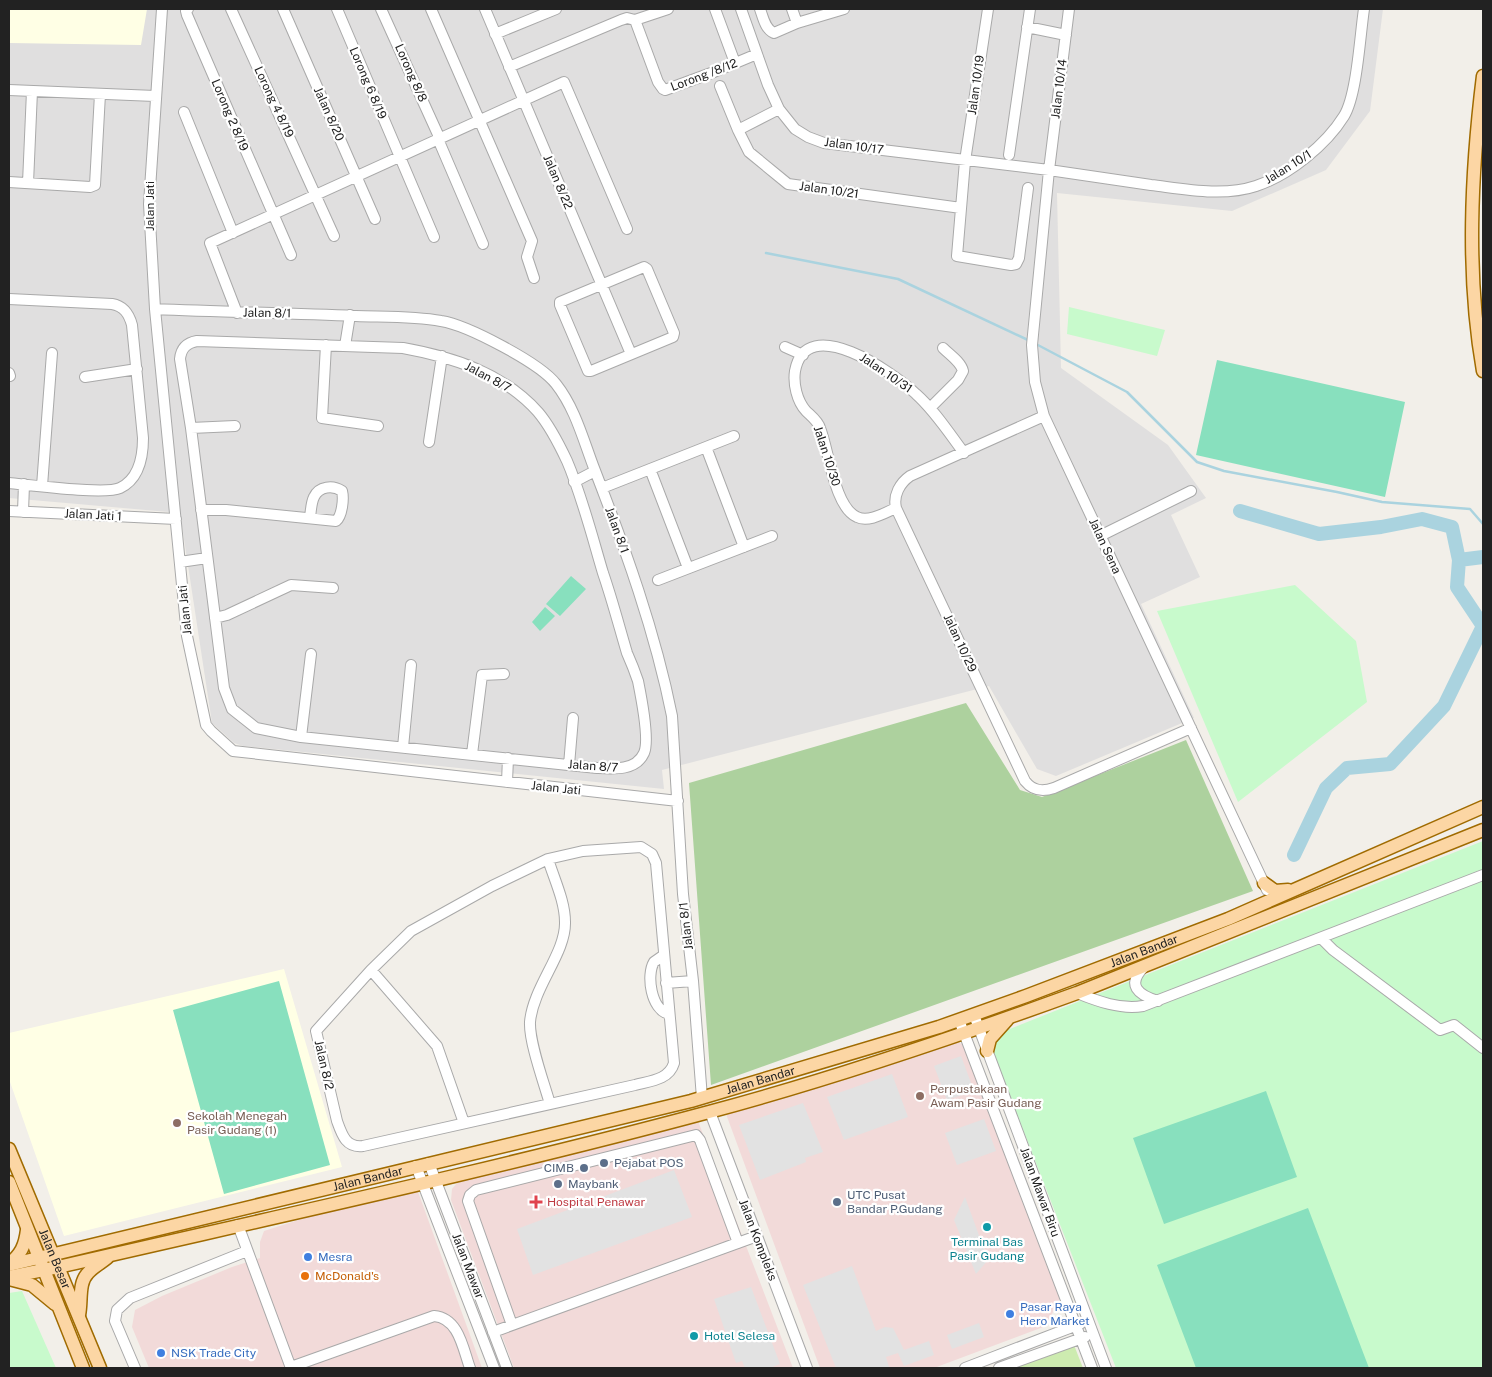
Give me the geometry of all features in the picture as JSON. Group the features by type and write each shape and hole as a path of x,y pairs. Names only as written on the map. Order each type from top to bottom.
{"main road":[{"path":"1483,76 1474,166 1473,268 1483,371"},
{"name":"Jalan Bandar","path":"9,1265 702,1098 959,1020 1218,923 1483,807"},
{"name":"Jalan Bandar","path":"9,1278 435,1180 710,1112 846,1072 1077,993 1483,830"},
{"path":"1264,883 1275,891 1296,890"},
{"path":"1250,924 1269,911 1271,900 1278,905 1302,903"},
{"path":"988,1051 990,1038 1011,1017"},
{"name":"Jalan Besar","path":"9,1149 100,1368"},
{"name":"Jalan Besar","path":"9,1182 83,1368"},
{"path":"9,1265 21,1254 27,1229"},
{"path":"43,1231 55,1243 68,1250"},
{"path":"78,1317 84,1278 88,1272 111,1255"},
{"path":"9,1278 37,1289 58,1308"}],"street":[{"name":"Jalan Jati","path":"162,9 149,204 155,309 187,636 209,729 231,751 678,801"},
{"name":"Lorong 4 8/19","path":"231,9 334,236"},
{"name":"Jalan 8/20","path":"283,9 374,219"},
{"name":"Lorong 6 8/19","path":"337,9 434,237"},
{"name":"Lorong 8/8","path":"381,9 484,244"},
{"path":"431,9 478,121 532,241 527,257 534,278"},
{"name":"Jalan 8/22","path":"484,9 631,354"},
{"path":"495,34 556,9"},
{"path":"509,67 630,16 668,9"},
{"path":"715,9 735,63"},
{"name":"Jalan 10/17","path":"741,9 779,109 795,129 808,138 824,143 1049,170"},
{"path":"760,9 770,31 774,33 797,23 844,9"},
{"path":"792,9 797,23"},
{"name":"Jalan 10/19","path":"988,9 965,161 957,256 1014,265 1020,258 1028,188"},
{"path":"1009,154 1030,9"},
{"name":"Jalan 10/14","path":"1049,170 1069,9"},
{"name":"Jalan 10/1","path":"1049,170 1210,191 1256,186 1273,178 1295,165 1323,143 1348,108 1351,100 1364,9"},
{"name":"Lorong 2 8/19","path":"187,12 291,255"},
{"name":"Lorong /8/12","path":"630,16 663,89 668,89 757,54"},
{"path":"1027,28 1066,34"},
{"path":"237,313 210,243 564,82 628,229"},
{"name":"Jalan 10/21","path":"720,86 749,152 790,184 961,208"},
{"path":"9,90 155,96"},
{"path":"28,183 32,91"},
{"path":"9,182 90,187 95,185 100,94"},
{"path":"738,130 779,109"},
{"path":"184,112 233,233"},
{"name":"Jalan Sena","path":"1049,170 1032,345 1034,382 1044,416 1271,900"},
{"path":"644,267 647,269 674,335 672,338 631,354 588,371 560,302 644,267"},
{"path":"9,299 118,305 123,308 130,317 137,370 143,451 138,469 130,481 119,489 112,491 9,483"},
{"name":"Jalan 8/1","path":"155,309 422,318 449,323 473,331 535,366 554,382 569,403 640,594 667,688 672,716 683,894 702,1098"},
{"path":"345,346 350,315"},
{"name":"Jalan 8/7","path":"197,341 326,345 404,348 442,356 471,366 501,381 531,405 548,425 567,462 574,482 637,680 645,724 646,746 642,756 636,762 624,768 597,768 301,737 258,729 232,708 224,688 191,428 180,359 186,345 197,341"},
{"path":"326,345 322,418 378,426"},
{"name":"Jalan 10/31","path":"803,355 810,348 824,346 851,351 863,357 910,389 930,408 964,453"},
{"path":"785,347 803,355"},
{"path":"930,408 958,380 963,372 963,368 943,348"},
{"path":"42,486 52,353"},
{"name":"Jalan 10/30","path":"803,355 795,372 796,390 803,407 820,427 837,488 846,508 856,517 862,519 896,508"},
{"path":"429,442 442,356"},
{"path":"84,377 137,370"},
{"path":"896,508 897,493 903,481 1044,416"},
{"path":"191,428 235,426"},
{"path":"602,488 734,436"},
{"path":"706,447 744,547"},
{"path":"650,469 688,568"},
{"path":"574,482 595,472"},
{"path":"23,512 24,484"},
{"path":"1100,536 1191,491"},
{"name":"Jalan 10/29","path":"896,508 1025,781 1031,787 1042,790 1054,788 1191,728"},
{"path":"201,510 226,510 310,517"},
{"name":"Jalan Jati 1","path":"9,511 176,519"},
{"path":"658,580 772,536"},
{"path":"180,562 207,558"},
{"path":"215,618 227,615 291,585 333,588"},
{"path":"301,737 311,654"},
{"path":"403,747 411,666"},
{"path":"472,754 482,675 504,674"},
{"path":"569,765 573,718"},
{"path":"507,782 508,758"},
{"name":"Jalan 8/2","path":"641,847 654,856 656,863 664,955 674,1063 671,1072 663,1078 361,1146 350,1145 342,1136 316,1031 371,970 411,931 492,886 548,859 583,851 641,847"},
{"path":"548,859 564,908 566,923 558,951 534,1002 530,1025 532,1041 550,1104"},
{"path":"1077,993 1094,1000 1130,1008 1143,1006 1483,875"},
{"path":"1321,938 1333,950 1440,1030 1454,1025 1483,1048"},
{"path":"664,955 653,964 651,974 656,1004 661,1011 669,1014"},
{"path":"1148,964 1137,976 1136,989 1144,997 1158,1001"},
{"path":"371,970 437,1046 464,1123"},
{"path":"666,983 692,981"},
{"name":"Jalan Mawar Biru","path":"974,1015 1106,1368"},
{"name":"Jalan Mawar Biru","path":"959,1020 1092,1368"},
{"name":"Jalan Kompleks","path":"710,1112 807,1368"},
{"path":"512,1325 468,1202 470,1195 476,1190 696,1135 700,1140 738,1243"},
{"name":"Jalan Mawar","path":"429,1163 506,1368"},
{"name":"Jalan Mawar","path":"416,1166 494,1368"},
{"path":"238,1225 291,1368 434,1316 445,1318 453,1326 470,1368"},
{"path":"493,1332 757,1236"},
{"path":"135,1368 115,1321 117,1310 130,1298 248,1251"},
{"path":"965,1368 1088,1321"},
{"path":"999,1368 1093,1334"}],"shaded area":[{"path":"9,9 1383,9 1370,111 1326,170 1232,211 1057,193 1061,368 1168,445 1206,498 1171,515 1200,577 1141,604 1194,718 1056,776 1037,769 989,686 662,770 664,789 243,746 234,743 212,723 180,513 9,498"},
{"path":"9,9 147,9 141,45 9,43"},
{"name":"Sekolah Menegah Pasir Gudang (1)","path":"284,969 342,1167 64,1236 9,1079 9,1033"},
{"path":"958,1042 967,1047 1060,1298 1046,1326 934,1368 820,1368 726,1114"},
{"path":"961,1056 974,1091 947,1100 934,1066"},
{"path":"892,1074 908,1117 844,1140 827,1097"},
{"path":"803,1103 823,1152 805,1158 806,1162 760,1180 739,1125"},
{"path":"984,1119 996,1151 957,1165 945,1133"},
{"path":"698,1121 793,1368 514,1368 451,1200 452,1189 457,1183 566,1151"},
{"path":"674,1170 692,1217 533,1275 517,1229"},
{"path":"417,1189 482,1368 149,1368 132,1327 135,1310 162,1296 232,1267 260,1258 260,1242 264,1231 330,1210"},
{"path":"965,1197 988,1260 976,1274 954,1220"},
{"path":"852,1266 876,1331 885,1327 893,1328 904,1350 929,1341 934,1355 904,1366 898,1353 886,1357 889,1367 885,1368 836,1368 803,1285"},
{"path":"751,1287 780,1364 770,1368 745,1368 742,1361 736,1363 714,1299"},
{"path":"979,1323 984,1337 952,1349 947,1335"}],"green space":[{"path":"1069,307 1165,330 1157,356 1067,334"},
{"path":"1217,360 1405,402 1385,497 1196,455"},
{"path":"571,576 586,589 560,616 546,604"},
{"path":"1295,585 1356,641 1367,702 1238,802 1157,611"},
{"path":"545,607 555,616 540,631 532,622"},
{"path":"966,703 1020,790 1042,797 1186,740 1253,891 711,1085 689,783"},
{"path":"1483,841 1483,1368 1116,1368 991,1048 1002,1032"},
{"path":"279,981 330,1165 224,1194 173,1010"},
{"path":"1266,1091 1297,1177 1164,1224 1133,1138"},
{"path":"1308,1208 1369,1368 1196,1368 1157,1265"},
{"path":"22,1291 56,1368 9,1368 9,1293"},
{"path":"1074,1345 1083,1368 1014,1368"}],"waterway":[{"path":"766,253 898,279 1028,340"},
{"path":"1036,344 1127,392 1197,462 1224,471 1382,502 1470,509 1483,524"},
{"path":"1240,511 1319,534 1381,527 1422,519 1452,527 1459,560"},
{"path":"1294,855 1326,788 1347,768 1390,764 1444,706 1483,626 1457,587 1459,560 1483,557"}],"place":[{"name":"Perpustakaan Awam Pasir Gudang","path":"920,1096"},
{"name":"Sekolah Menegah Pasir Gudang (1)","path":"177,1123"},
{"name":"Pejabat POS","path":"604,1163"},
{"name":"CIMB","path":"584,1168"},
{"name":"Maybank","path":"558,1184"},
{"name":"Hospital Penawar","path":"536,1202"},
{"name":"UTC Pusat Bandar P.Gudang","path":"837,1202"},
{"name":"Terminal Bas Pasir Gudang","path":"987,1227"},
{"name":"Mesra","path":"308,1257"},
{"name":"McDonald's","path":"305,1276"},
{"name":"Pasar Raya Hero Market","path":"1010,1314"},
{"name":"Hotel Selesa","path":"694,1336"},
{"name":"NSK Trade City","path":"161,1353"}]}
